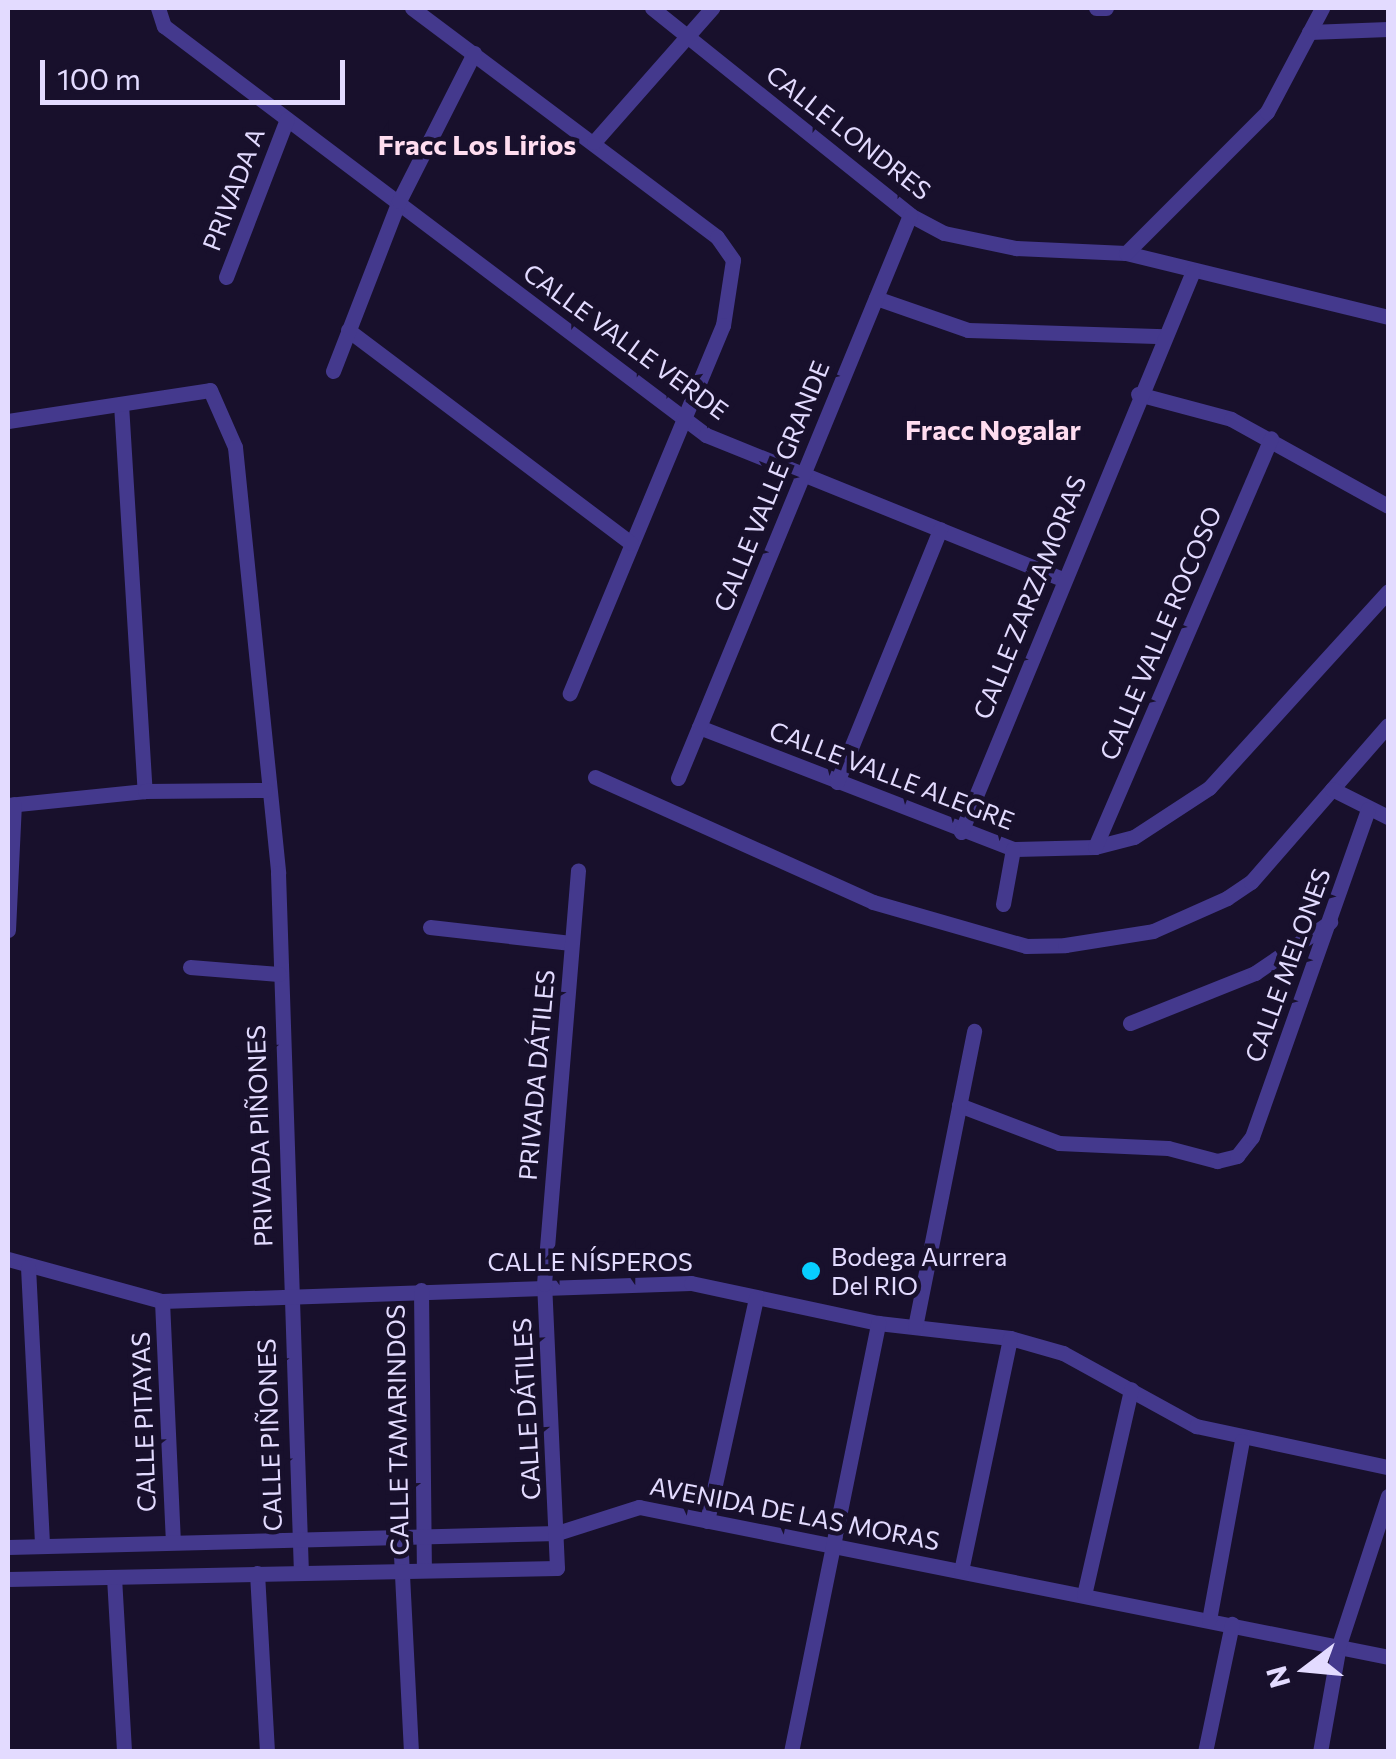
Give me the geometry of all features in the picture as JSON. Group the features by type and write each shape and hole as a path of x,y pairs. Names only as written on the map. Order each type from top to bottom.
{"street":[{"name":"CALLE VALLE VERDE","path":"158,8 164,26 399,201 679,418 1063,579"},
{"path":"412,8 716,237 734,260 728,309 679,418 570,693"},
{"name":"CALLE LONDRES","path":"652,8 910,214 990,244 1126,252 1388,317"},
{"path":"594,142 685,32 712,8"},
{"path":"1126,252 1267,112 1322,8"},
{"path":"1309,32 1388,29"},
{"path":"333,372 399,201 474,53"},
{"name":"PRIVADA A","path":"226,277 287,119"},
{"name":"CALLE VALLE GRANDE","path":"678,778 910,214"},
{"name":"CALLE ZARZAMORAS","path":"961,832 1138,394 1193,270"},
{"path":"876,298 968,330 1164,336"},
{"path":"348,330 631,543"},
{"name":"PRIVADA PIÑONES","path":"8,422 202,389 222,403 236,447 266,790 278,873 289,1296"},
{"path":"1138,394 1271,438 1388,506"},
{"path":"121,404 145,790"},
{"name":"CALLE VALLE ROCOSO","path":"1094,847 1271,438"},
{"path":"837,782 940,529"},
{"name":"CALLE VALLE ALEGRE","path":"699,726 961,832 1013,848 1094,847 1134,837 1208,788 1388,591"},
{"path":"594,776 872,902 1026,946 1118,940 1198,916 1251,882 1388,725"},
{"path":"1332,789 1388,817"},
{"path":"8,930 11,804 145,790 266,790"},
{"name":"CALLE MELONES","path":"959,1105 1059,1142 1168,1148 1209,1160 1237,1156 1252,1137 1368,810"},
{"path":"1003,904 1013,848"},
{"name":"PRIVADA DÁTILES","path":"544,1284 578,870"},
{"path":"1130,1023 1255,973 1330,922"},
{"path":"430,927 571,943"},
{"path":"190,967 279,974"},
{"path":"916,1327 974,1030"},
{"name":"CALLE NÍSPEROS","path":"8,1259 162,1301 544,1284 691,1283 878,1323 1010,1338 1064,1354 1196,1426 1242,1441 1388,1468"},
{"path":"28,1267 42,1546"},
{"name":"CALLE DÁTILES","path":"424,1569 558,1568 544,1284"},
{"name":"CALLE TAMARINDOS","path":"421,1290 424,1569"},
{"name":"CALLE PIÑONES","path":"289,1296 300,1572"},
{"path":"707,1520 756,1298"},
{"name":"CALLE PITAYAS","path":"162,1301 173,1542"},
{"path":"792,1752 878,1323"},
{"path":"960,1570 1010,1338"},
{"path":"1084,1595 1131,1389"},
{"path":"1210,1620 1242,1441"},
{"path":"1320,1752 1339,1645 1388,1496"},
{"name":"AVENIDA DE LAS MORAS","path":"8,1547 557,1533 626,1507 1388,1657"},
{"path":"400,1535 411,1752"},
{"path":"8,1580 424,1569"},
{"path":"257,1573 267,1752"},
{"path":"114,1577 124,1752"},
{"path":"1205,1752 1232,1624"}],"place":[{"name":"Bodega Aurrera Del RIO","path":"811,1271"}],"district":[{"name":"Fracc Los Lirios","path":"477,144"},
{"name":"Fracc Nogalar","path":"993,429"}]}
